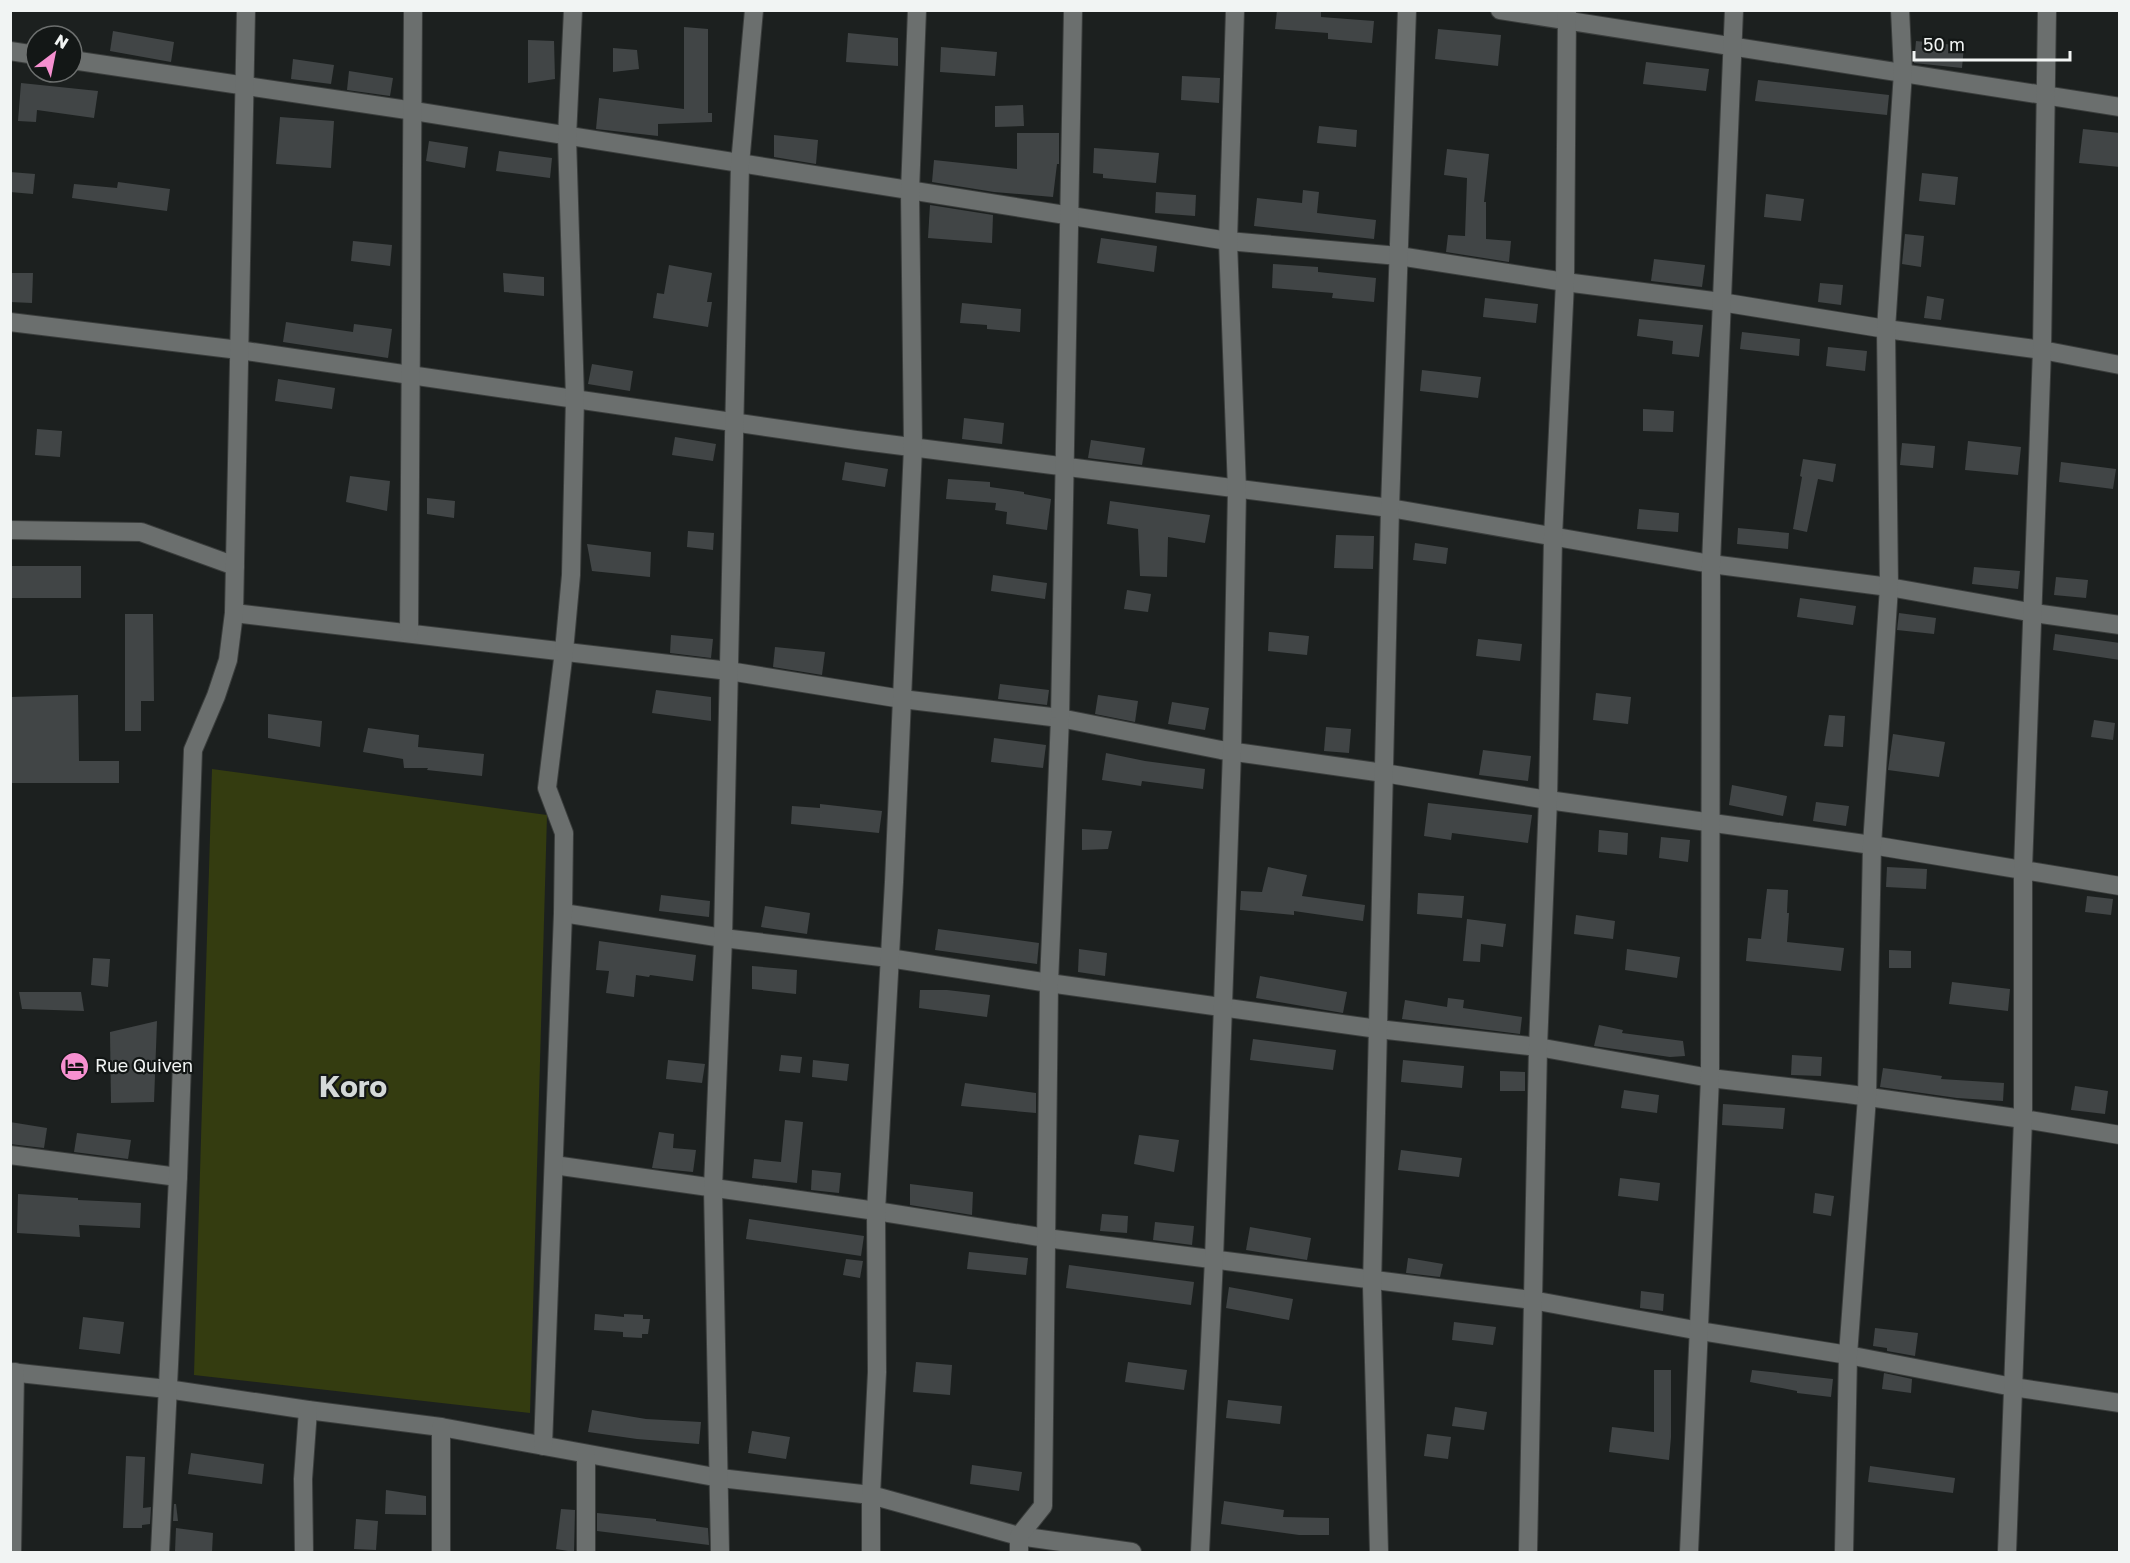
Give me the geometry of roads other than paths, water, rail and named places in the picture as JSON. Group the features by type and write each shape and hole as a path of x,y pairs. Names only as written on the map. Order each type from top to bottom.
{"street":[{"path":"160,1552 178,1177 193,750 216,696 228,660 234,613 246,10"},
{"path":"409,633 414,10"},
{"path":"543,1446 564,833 547,788 571,575 575,398 567,137 573,10"},
{"path":"720,1552 713,1188 723,938 740,164 754,10"},
{"path":"871,1552 871,1495 877,1372 876,1210 913,447 910,191 917,10"},
{"path":"1019,1544 1043,1506 1049,983 1060,718 1073,10"},
{"path":"1200,1552 1214,1258 1232,751 1237,490 1228,241 1235,10"},
{"path":"1379,1552 1372,1278 1390,508 1407,10"},
{"path":"1500,10 1567,16 1734,48 2120,106"},
{"path":"1689,1552 1710,1078 1711,564 1734,10"},
{"path":"1844,1552 1848,1355 1867,1097 1872,845 1889,587 1886,329 1903,72 1900,10"},
{"path":"2007,1552 2023,1119 2023,869 2042,350 2047,10"},
{"path":"1528,1552 1538,1047 1548,800 1553,537 1564,282 1567,16"},
{"path":"84,62 414,111 1228,241 1399,256 1564,282 1721,302 1886,329 2042,350 2120,365"},
{"path":"10,322 239,350 913,447 1390,508 1711,564 1889,587 2034,613 2120,625"},
{"path":"10,530 141,532 235,566"},
{"path":"234,613 729,671 902,699 1060,718 1232,751 1548,800 1872,845 2120,886"},
{"path":"563,913 723,938 890,958 1049,983 1378,1029 1538,1047 1710,1078 1867,1097 2120,1135"},
{"path":"10,1155 178,1177"},
{"path":"554,1165 876,1210 1046,1238 1532,1300 1848,1355 2013,1387 2120,1403"},
{"path":"12,1552 13,1372 167,1389 441,1427 720,1478 871,1495 1019,1544 1132,1552"},
{"path":"304,1552 303,1479 308,1410"},
{"path":"441,1427 441,1552"},
{"path":"586,1455 586,1552"}],"place":[{"name":"Rue Quiven","path":"74,1066"}],"district":[{"name":"Koro","path":"353,1087"}]}
